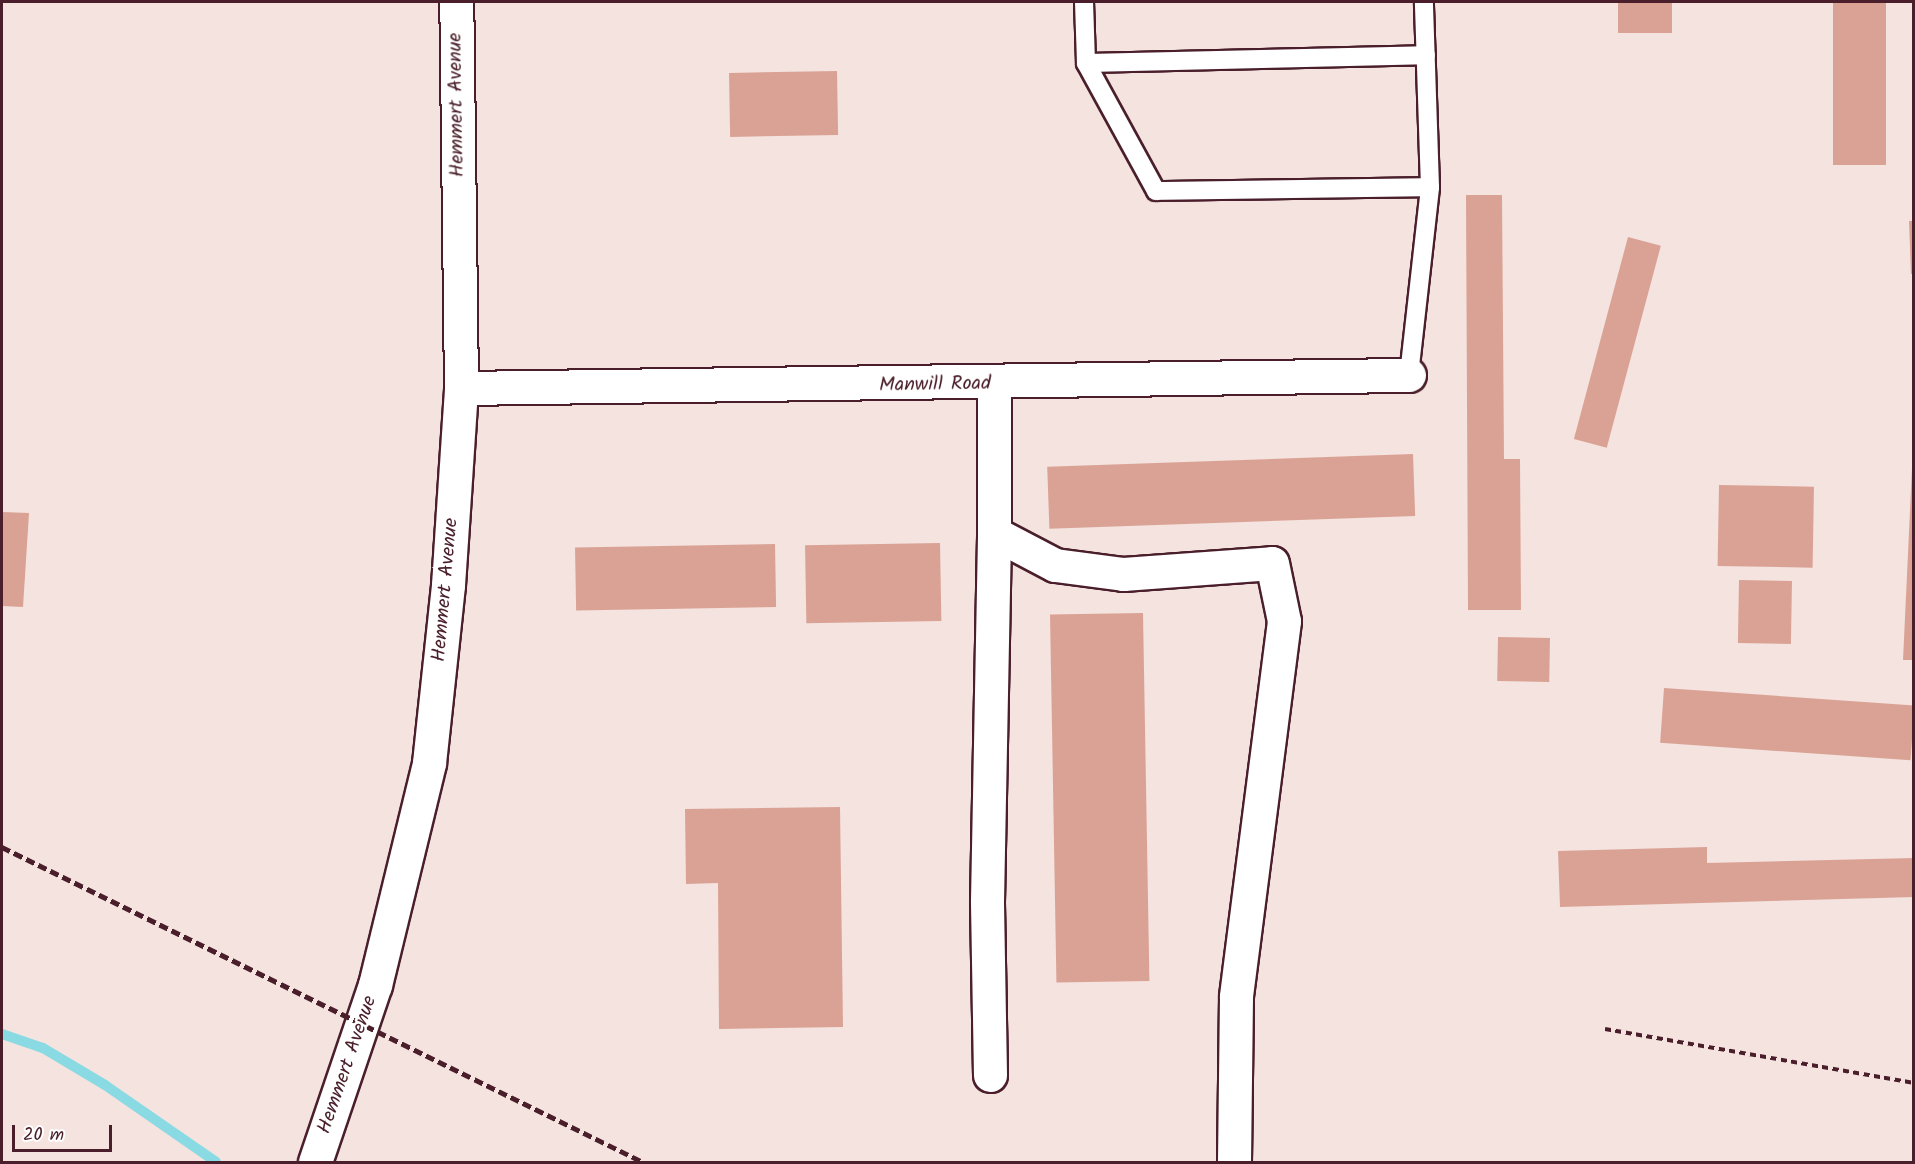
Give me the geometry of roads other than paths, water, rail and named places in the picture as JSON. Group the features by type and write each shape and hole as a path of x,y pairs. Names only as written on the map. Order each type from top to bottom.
{"street":[{"name":"Hemmert Avenue","path":"315,1162 375,985 429,763 448,585 460,388 456,2"},
{"name":"Manwill Road","path":"460,388 994,384 1409,375"},
{"path":"990,1075 987,901 994,533 994,384"},
{"path":"994,533 1055,566 1124,574 1272,563 1284,621 1236,997 1234,1162"}],"lane":[{"path":"1084,2 1086,63 1156,190 1430,187"},
{"path":"1409,375 1430,187 1424,2"},
{"path":"1086,63 1426,56"}],"waterway":[{"path":"2,1034 43,1048 105,1085 216,1162"}],"railway":[{"path":"2,847 643,1162"}]}
